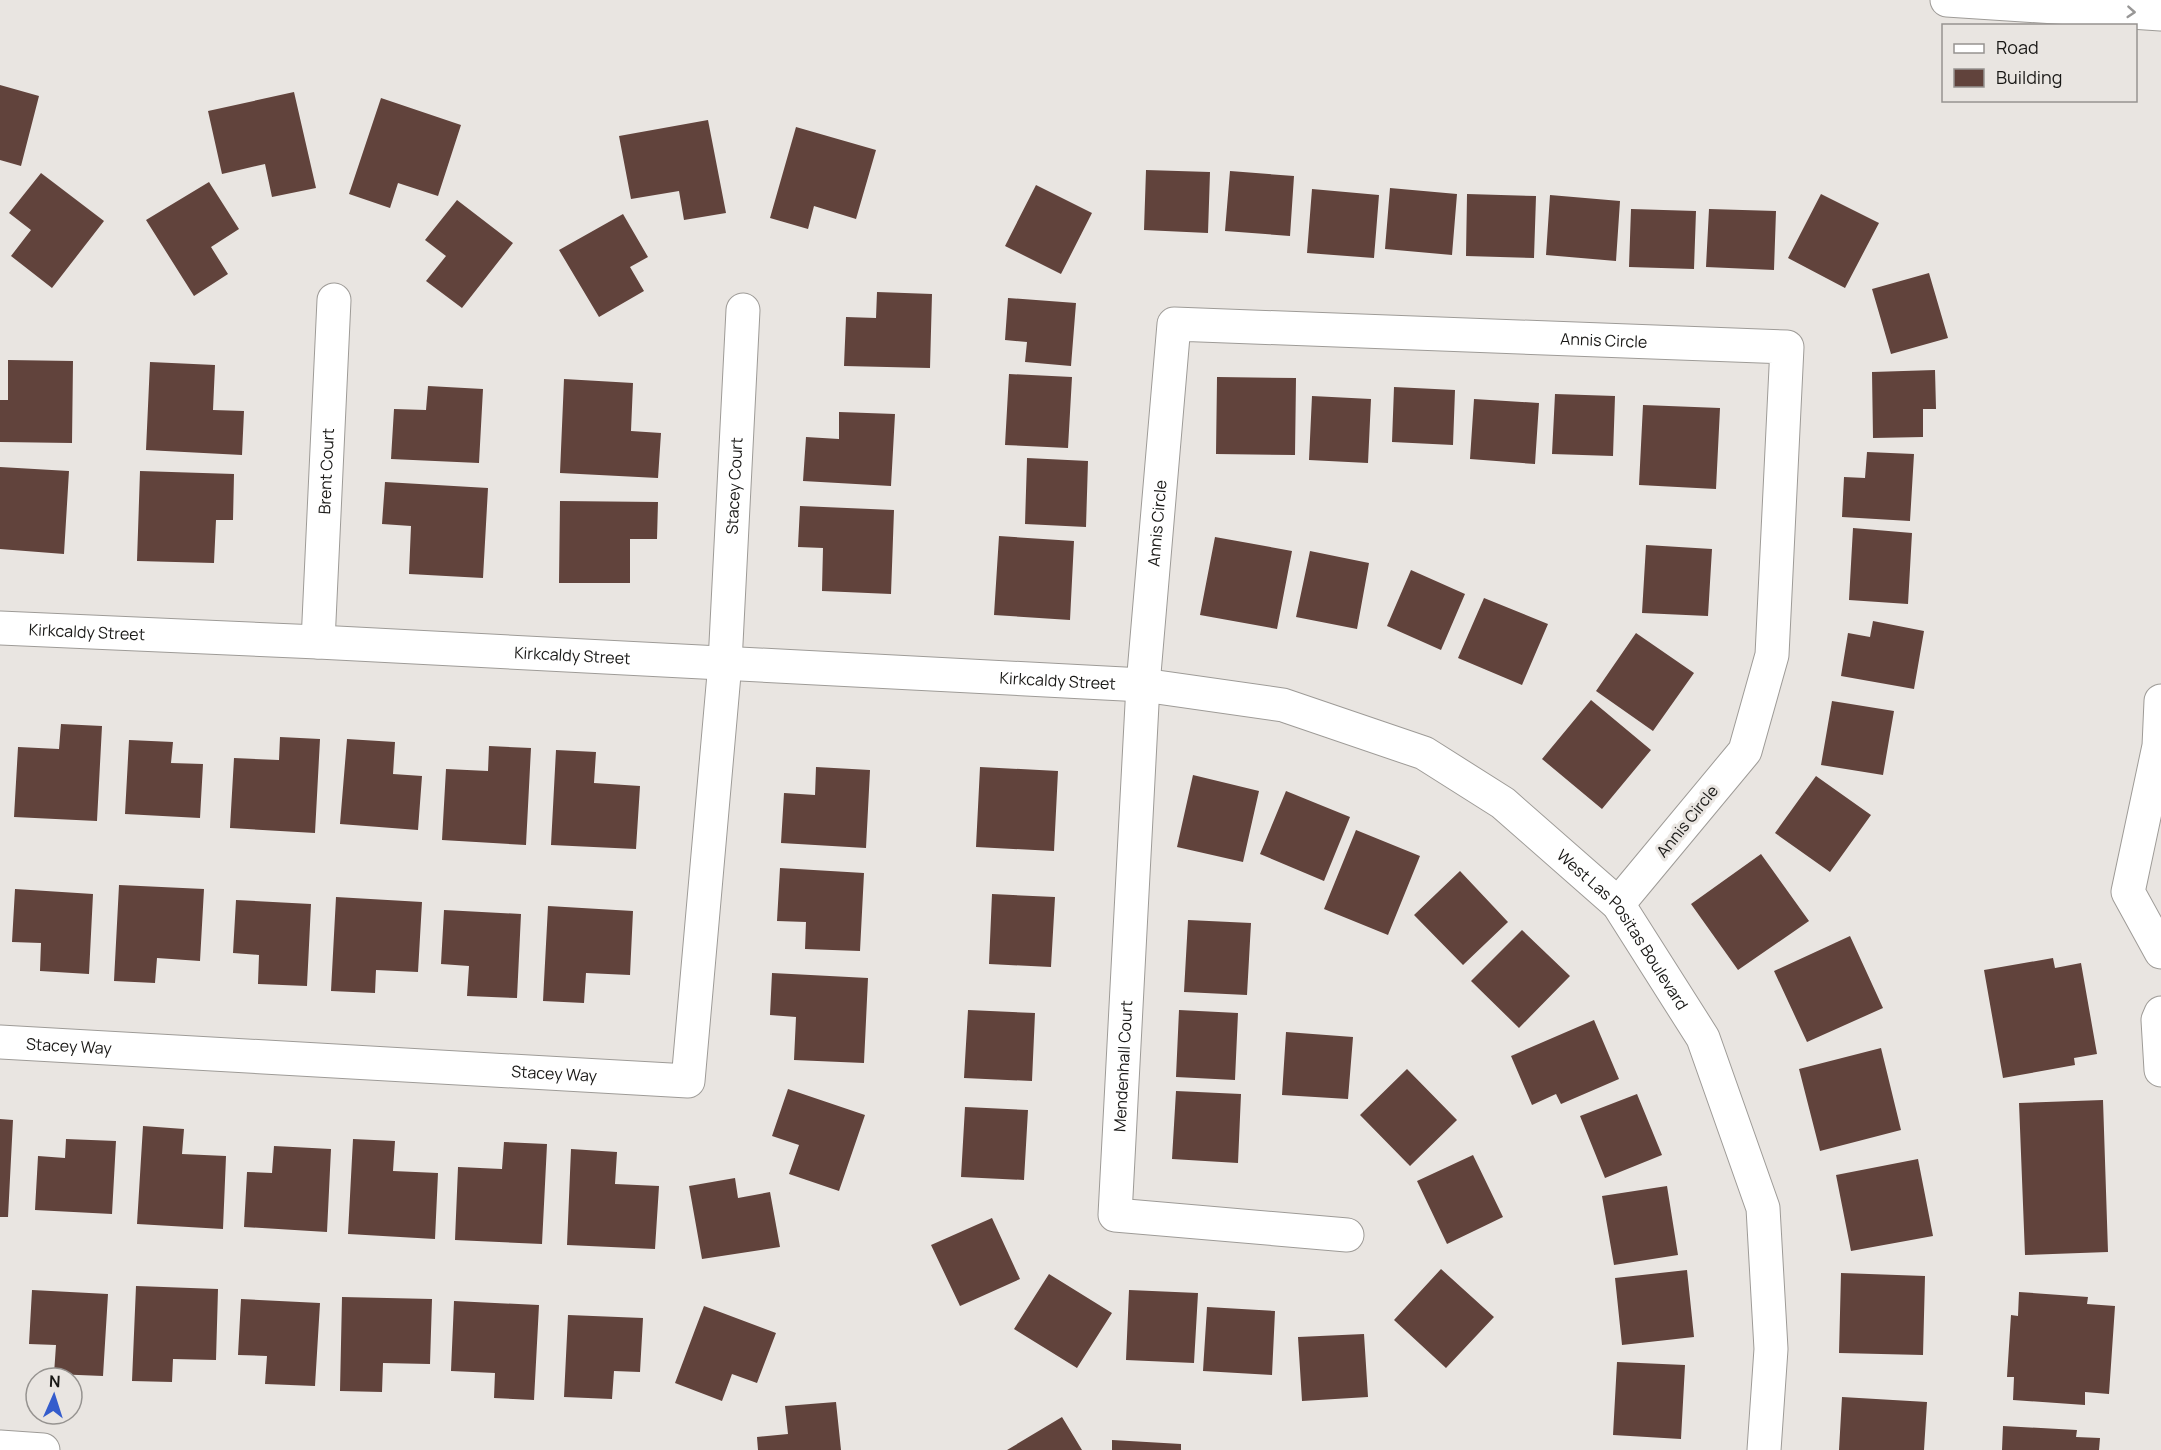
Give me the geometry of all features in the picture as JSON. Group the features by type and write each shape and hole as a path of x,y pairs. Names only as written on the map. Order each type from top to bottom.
{"main road":[{"path":"1947,0 2161,14"},
{"name":"Brent Court","path":"318,642 334,300"},
{"name":"Stacey Court","path":"724,663 743,310"},
{"name":"Annis Circle","path":"1143,685 1174,324 1788,347 1772,655 1745,750 1618,904"},
{"name":"Kirkcaldy Street","path":"0,628 318,642 1143,685"},
{"name":"Stacey Way","path":"0,1042 688,1081 724,663"},
{"name":"West Las Positas Boulevard","path":"1143,685 1283,705 1424,753 1503,803 1618,904 1703,1038 1763,1208 1771,1349 1764,1450"},
{"name":"Mendenhall Court","path":"1143,685 1115,1215 1347,1235"},
{"path":"2161,701 2159,746 2128,892 2161,952"},
{"path":"2161,1013 2158,1020 2161,1070"},
{"path":"0,1447 44,1450"}],"building":[{"path":"0,85 39,96 21,166 0,160"},
{"path":"294,92 316,188 272,197 265,164 222,174 208,111"},
{"path":"381,98 461,125 438,196 398,183 390,208 349,194"},
{"path":"708,120 726,213 684,220 679,191 631,199 619,136"},
{"path":"796,127 876,150 856,219 814,206 808,229 770,218"},
{"path":"1146,170 1210,172 1208,233 1144,230"},
{"path":"1230,171 1294,176 1290,236 1225,231"},
{"path":"41,173 104,221 52,288 11,256 31,230 9,213"},
{"path":"209,182 239,229 211,247 228,274 194,296 146,220"},
{"path":"1036,185 1092,213 1061,274 1005,246"},
{"path":"1390,188 1457,194 1452,255 1385,249"},
{"path":"1312,189 1379,195 1374,258 1307,253"},
{"path":"1467,194 1536,196 1534,258 1466,256"},
{"path":"1821,194 1879,223 1845,288 1788,258"},
{"path":"1550,195 1620,201 1616,261 1546,255"},
{"path":"457,200 513,243 462,308 426,281 446,256 425,240"},
{"path":"1631,209 1696,211 1694,269 1629,267"},
{"path":"1709,209 1776,211 1774,270 1706,267"},
{"path":"623,214 648,257 630,267 644,291 599,317 559,250"},
{"path":"1929,273 1948,338 1891,354 1872,289"},
{"path":"877,292 932,294 930,368 844,366 846,317 876,318"},
{"path":"1008,298 1076,303 1071,366 1025,362 1027,342 1005,340"},
{"path":"8,360 73,361 72,443 0,442 0,400 8,400"},
{"path":"150,362 215,365 213,410 244,411 242,455 146,450"},
{"path":"1935,370 1936,409 1923,409 1923,437 1873,438 1872,372"},
{"path":"1009,374 1072,377 1068,448 1005,445"},
{"path":"1217,377 1296,378 1295,455 1216,454"},
{"path":"564,379 633,383 631,431 661,433 658,478 560,473"},
{"path":"428,386 483,389 479,463 391,459 394,409 426,410"},
{"path":"1394,387 1455,390 1453,445 1392,442"},
{"path":"1555,394 1615,396 1613,456 1552,454"},
{"path":"1312,396 1371,399 1368,463 1309,460"},
{"path":"1474,399 1539,403 1535,464 1470,459"},
{"path":"1643,405 1720,408 1716,489 1639,485"},
{"path":"839,412 895,414 891,486 803,481 806,437 839,439"},
{"path":"1867,452 1914,454 1910,521 1842,517 1844,477 1865,478"},
{"path":"1027,458 1088,461 1086,527 1025,524"},
{"path":"0,467 69,471 64,554 0,549"},
{"path":"140,471 234,474 233,520 216,520 214,563 137,561"},
{"path":"385,482 488,488 483,578 409,574 411,526 382,524"},
{"path":"560,501 658,502 657,539 630,539 630,583 559,583"},
{"path":"800,506 894,510 891,594 822,591 823,548 798,547"},
{"path":"1853,528 1912,533 1908,604 1849,600"},
{"path":"999,536 1074,541 1070,620 994,615"},
{"path":"1215,537 1292,551 1277,629 1200,615"},
{"path":"1646,545 1712,549 1708,616 1642,613"},
{"path":"1310,551 1369,563 1357,629 1296,617"},
{"path":"1411,570 1465,594 1441,650 1387,626"},
{"path":"1484,598 1548,624 1522,685 1458,658"},
{"path":"1873,621 1924,631 1914,689 1841,676 1848,633 1870,637"},
{"path":"1636,633 1694,673 1653,731 1596,691"},
{"path":"1591,700 1651,750 1602,809 1542,759"},
{"path":"1832,701 1894,711 1883,775 1821,765"},
{"path":"61,724 102,726 97,821 14,817 18,747 59,749"},
{"path":"280,737 320,739 315,833 230,828 234,758 279,760"},
{"path":"347,739 395,742 393,774 422,776 418,830 340,824"},
{"path":"129,740 173,742 171,763 203,764 200,818 125,814"},
{"path":"489,746 531,748 526,845 442,840 446,769 488,771"},
{"path":"556,750 596,752 594,783 640,786 636,849 551,845"},
{"path":"816,767 870,770 866,848 781,843 784,793 815,795"},
{"path":"980,767 1058,771 1054,851 976,847"},
{"path":"1193,775 1259,791 1243,862 1177,847"},
{"path":"1816,776 1871,815 1830,872 1775,833"},
{"path":"1286,791 1350,817 1324,881 1260,854"},
{"path":"1356,830 1420,856 1388,935 1324,909"},
{"path":"1761,854 1809,921 1738,970 1691,904"},
{"path":"780,868 864,873 860,951 805,949 806,922 777,921"},
{"path":"1460,871 1508,922 1463,965 1414,915"},
{"path":"119,885 204,889 200,961 157,958 155,983 114,981"},
{"path":"15,889 93,894 89,974 40,971 41,943 12,942"},
{"path":"992,894 1055,897 1051,967 989,964"},
{"path":"336,897 422,902 418,972 376,970 375,993 331,991"},
{"path":"236,900 311,904 307,986 258,984 259,955 233,953"},
{"path":"548,906 633,911 630,975 586,973 584,1003 543,1001"},
{"path":"444,910 521,914 517,998 467,996 469,966 441,964"},
{"path":"1188,920 1251,923 1247,995 1184,992"},
{"path":"1522,930 1570,976 1519,1028 1471,981"},
{"path":"1850,936 1883,1008 1807,1042 1774,971"},
{"path":"2053,958 2055,968 2081,963 2097,1054 2074,1058 2075,1065 2003,1078 1984,970"},
{"path":"772,973 868,978 864,1063 794,1060 796,1017 770,1015"},
{"path":"968,1010 1035,1013 1032,1081 964,1078"},
{"path":"1179,1010 1238,1013 1235,1080 1176,1077"},
{"path":"1594,1020 1619,1079 1561,1104 1556,1094 1532,1105 1511,1056"},
{"path":"1286,1032 1353,1037 1348,1099 1282,1095"},
{"path":"1881,1048 1901,1130 1820,1151 1799,1069"},
{"path":"1407,1069 1457,1120 1410,1166 1360,1115"},
{"path":"788,1089 865,1115 839,1191 789,1174 799,1145 772,1136"},
{"path":"1176,1091 1241,1094 1238,1163 1172,1159"},
{"path":"1637,1094 1662,1155 1605,1178 1580,1116"},
{"path":"2103,1100 2108,1252 2025,1255 2019,1103"},
{"path":"965,1107 1028,1110 1024,1180 961,1177"},
{"path":"0,1119 13,1120 8,1217 0,1217"},
{"path":"143,1126 184,1129 182,1154 226,1156 223,1229 137,1224"},
{"path":"66,1139 116,1141 112,1214 35,1210 38,1156 65,1158"},
{"path":"353,1139 395,1141 393,1171 438,1173 435,1239 348,1234"},
{"path":"504,1142 547,1144 542,1244 455,1240 458,1167 502,1169"},
{"path":"274,1146 331,1149 327,1232 244,1227 247,1172 272,1173"},
{"path":"571,1149 617,1152 615,1184 659,1186 655,1249 567,1245"},
{"path":"1473,1155 1503,1217 1447,1244 1417,1181"},
{"path":"1918,1159 1933,1236 1851,1251 1836,1175"},
{"path":"735,1178 738,1198 770,1192 780,1247 702,1259 689,1186"},
{"path":"1667,1186 1678,1255 1614,1265 1602,1196"},
{"path":"992,1218 1020,1279 960,1306 931,1245"},
{"path":"1441,1269 1494,1317 1446,1368 1394,1320"},
{"path":"1687,1270 1694,1337 1622,1345 1615,1278"},
{"path":"1841,1273 1925,1276 1923,1355 1839,1353"},
{"path":"1049,1274 1112,1313 1077,1368 1014,1329"},
{"path":"136,1286 218,1289 216,1360 173,1359 172,1382 132,1381"},
{"path":"32,1290 108,1294 103,1376 84,1375 84,1366 55,1366 56,1345 29,1344"},
{"path":"1129,1290 1198,1293 1194,1363 1126,1360"},
{"path":"2019,1292 2088,1297 2087,1304 2115,1306 2109,1394 2085,1392 2085,1405 2013,1400 2014,1377 2007,1377 2011,1315 2018,1316"},
{"path":"342,1297 432,1299 430,1364 383,1363 382,1392 340,1391"},
{"path":"241,1299 320,1303 315,1386 265,1384 267,1356 238,1355"},
{"path":"454,1301 539,1305 534,1400 494,1398 495,1373 451,1371"},
{"path":"704,1306 776,1333 757,1383 732,1374 722,1401 675,1383"},
{"path":"1207,1307 1275,1311 1272,1375 1203,1371"},
{"path":"568,1315 643,1318 640,1372 614,1371 612,1399 564,1397"},
{"path":"1364,1334 1368,1397 1302,1401 1298,1337"},
{"path":"1617,1362 1685,1365 1681,1439 1613,1435"},
{"path":"1842,1397 1927,1402 1924,1450 1839,1450"},
{"path":"836,1402 841,1450 758,1450 757,1437 788,1434 785,1406"},
{"path":"1062,1417 1082,1450 1007,1450"},
{"path":"2003,1426 2077,1430 2076,1437 2100,1438 2099,1450 2002,1450"},
{"path":"1112,1440 1181,1444 1181,1450 1112,1450"}]}
